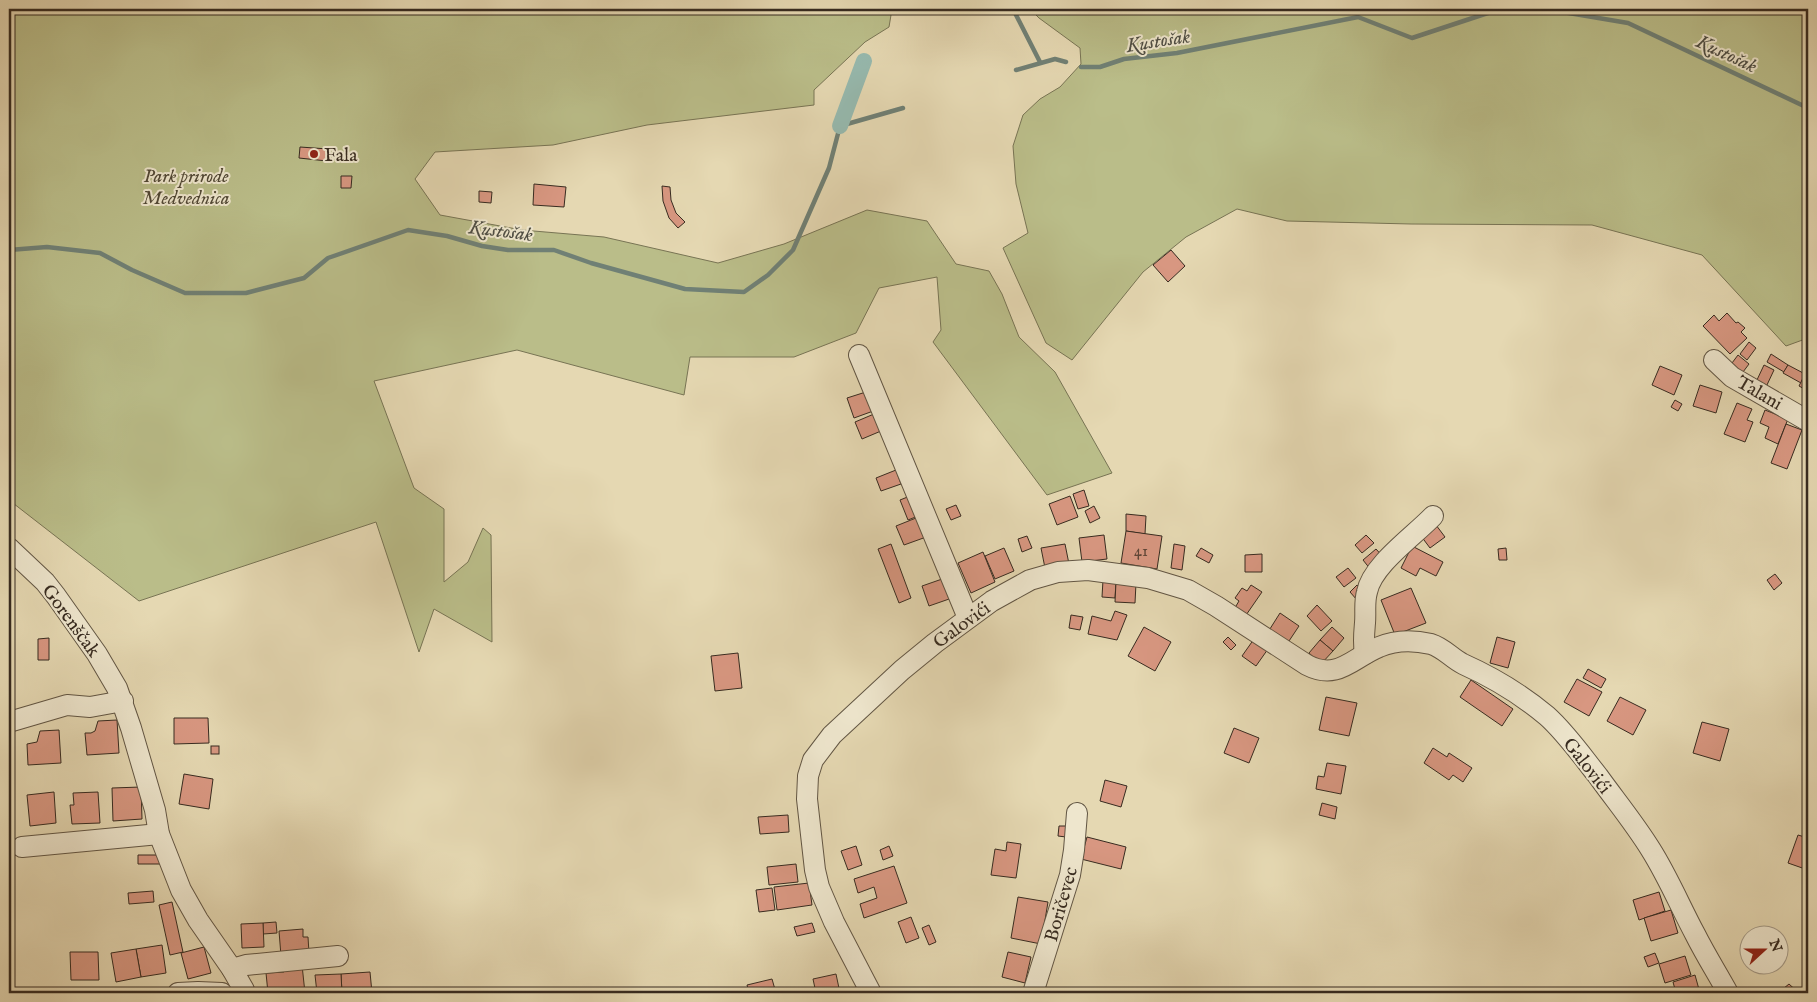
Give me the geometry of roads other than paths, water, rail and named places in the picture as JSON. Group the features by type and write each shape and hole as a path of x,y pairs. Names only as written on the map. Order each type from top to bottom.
{"street":[{"path":"859,356 968,618"},
{"name":"Talani","path":"1714,360 1732,377 1808,422"},
{"path":"1365,654 1363,644 1366,600 1370,583 1375,574 1401,545 1433,516"},
{"name":"Gorenščak","path":"9,548 45,582 97,654 117,688 123,702 155,810 159,834 183,895 232,969 244,993"},
{"name":"Galovići","path":"871,993 834,922 819,887 815,870 808,805 808,776 813,760 832,735 914,659 992,601 1038,577 1058,572 1093,570 1148,578 1188,590 1319,671 1325,672 1339,669 1379,647 1400,642 1432,645 1440,648 1460,662 1489,676 1548,716 1582,756 1639,832 1666,877 1695,935 1728,993"},
{"path":"9,722 67,705 90,707 123,702"},
{"name":"Boričevec","path":"1033,993 1070,875 1077,813"},
{"path":"22,847 159,834"},
{"path":"232,969 246,964 338,956"},
{"path":"178,993 222,993"}],"waterway":[{"path":"1013,9 1040,62"},
{"name":"Kustošak","path":"1081,67 1100,67 1124,59 1177,53 1358,17 1412,38 1500,9"},
{"name":"Kustošak","path":"1545,9 1628,23 1808,108"},
{"name":"Kustošak","path":"1016,70 1055,59 1066,62"},
{"path":"840,126 864,61"},
{"name":"Kustošak","path":"9,250 47,247 100,253 132,270 185,293 246,293 304,278 328,258 408,230 447,236 482,246 508,250 554,250 591,263 685,289 744,292 768,275 793,250 829,168 840,126 903,108"}],"place":[{"name":"Fala","path":"314,154"}],"park label":[{"name":"Park prirode Medvednica","path":"186,186"}]}
